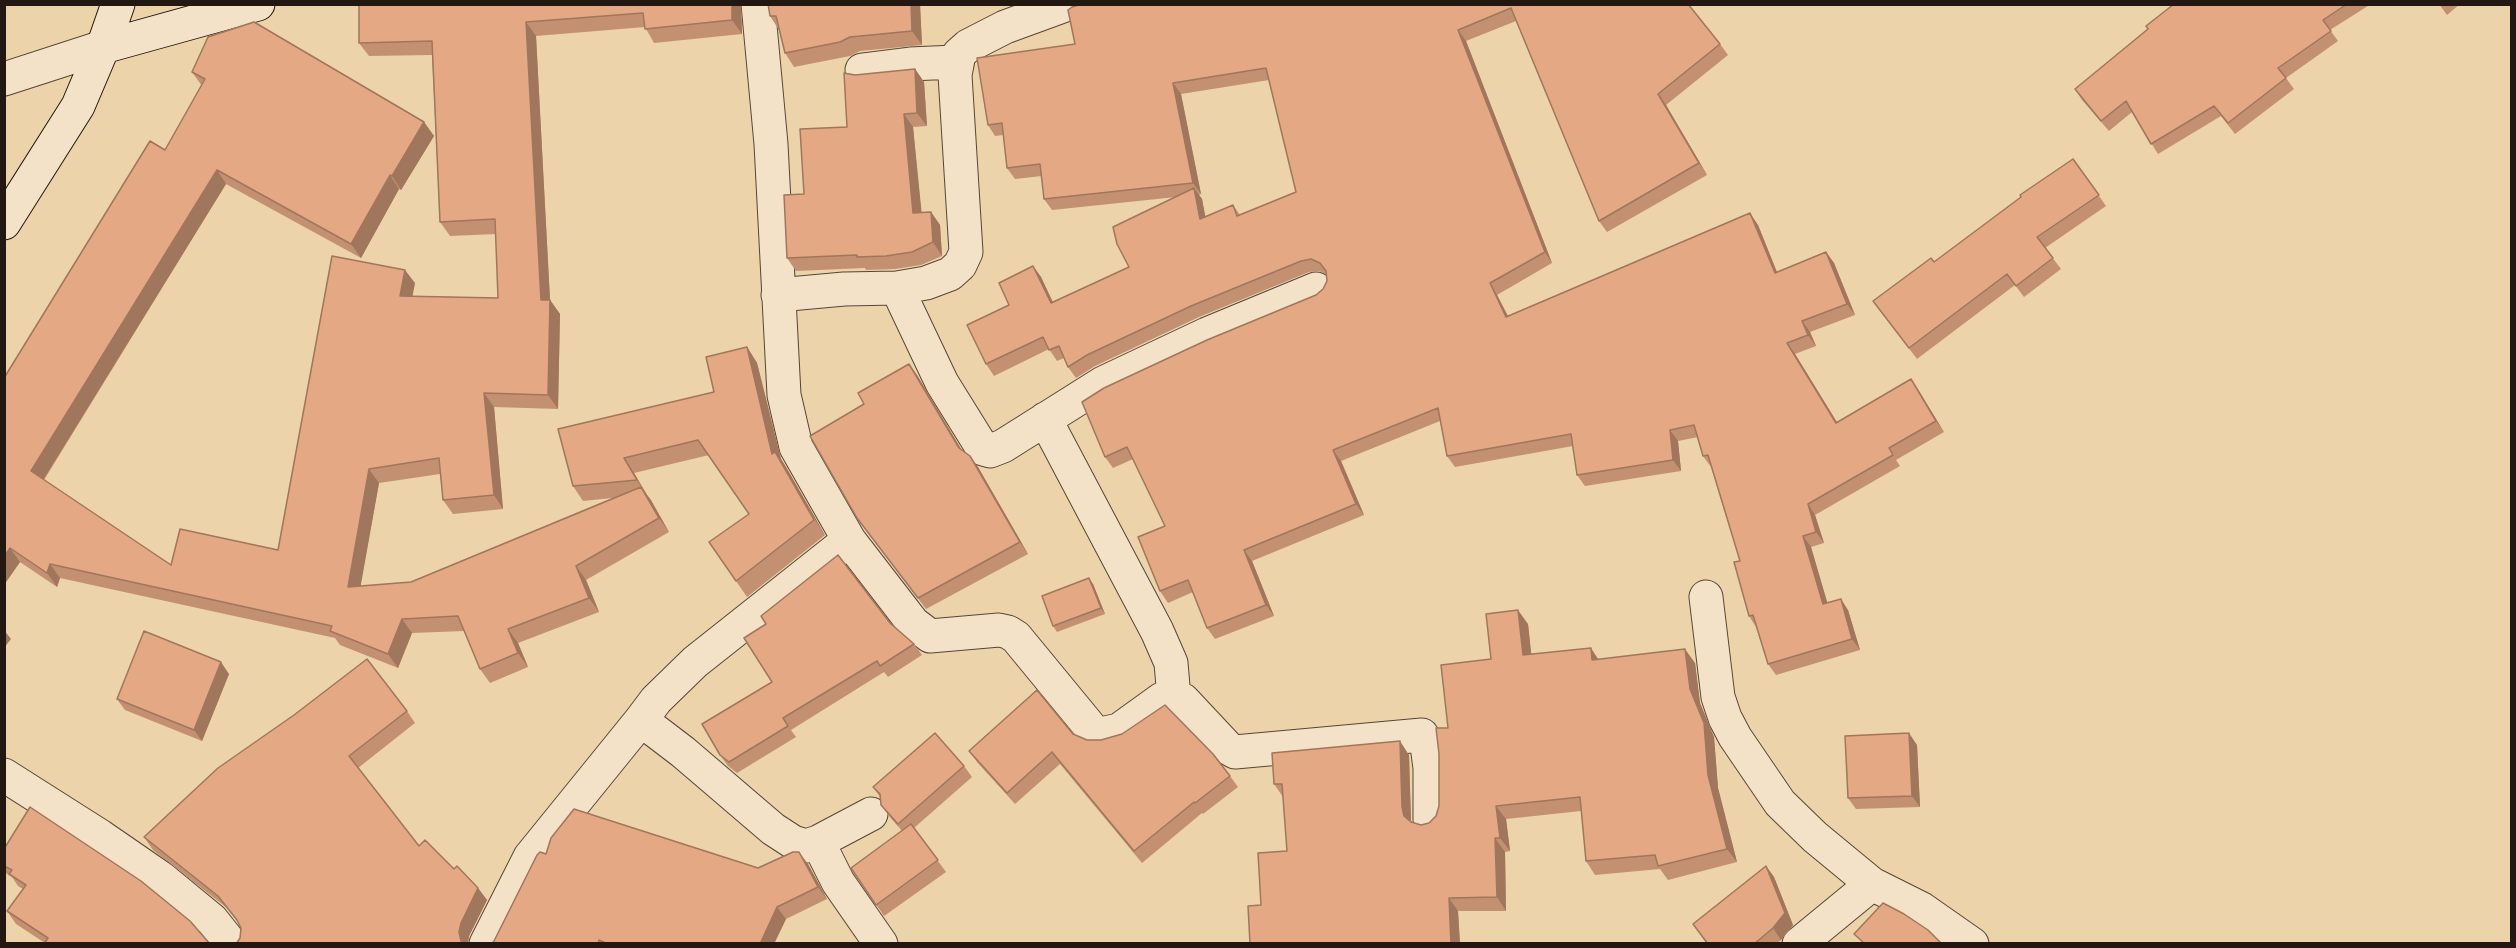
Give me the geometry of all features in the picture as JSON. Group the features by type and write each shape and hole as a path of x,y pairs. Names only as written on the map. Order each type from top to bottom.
{"street":[{"path":"4,223 78,106 118,4"},
{"path":"4,80 103,47 258,4"},
{"path":"758,4 771,144 784,395 795,447 849,540 913,623 930,636 999,630 1008,632 1016,637 1095,733 1104,734 1119,730 1162,699 1174,698 1183,700 1202,723 1235,752 1422,735 1427,745 1430,768 1430,820"},
{"path":"778,295 844,289 897,288 926,283 950,274 960,265 966,252 955,75 959,54 982,38 1005,27 1068,4"},
{"path":"862,70 910,64 956,62"},
{"path":"897,288 942,383 983,448 990,451 1003,446 1103,383 1207,334 1316,289"},
{"path":"1045,419 1157,632 1171,663 1174,698"},
{"path":"486,944 530,857 656,700 695,662 849,540"},
{"path":"1706,597 1718,697 1735,737 1780,803 1815,837 1872,884 1922,909 1972,944"},
{"path":"641,720 793,843 806,846 818,842 871,814"},
{"path":"4,775 161,878 212,920 231,944"},
{"path":"818,842 838,882 881,944"},
{"path":"1799,944 1872,884"}],"building":[{"path":"359,4 732,4 732,20 645,29 643,13 526,22 541,300 550,300 548,395 484,393 494,495 443,500 439,458 369,469 348,587 411,582 641,487 659,518 576,566 589,598 508,629 518,653 480,669 458,616 402,619 388,654 330,631 332,626 50,564 47,573 10,548 4,557 4,378 150,141 165,150 205,79 192,72 208,37 254,22 424,122 392,176 390,175 351,244 217,170 31,471 171,565 180,529 278,550 332,256 405,270 400,296 498,298 495,219 440,222 432,41 359,43"},
{"path":"768,4 911,4 912,31 850,37 840,42 785,53 776,16 770,16"},
{"path":"1082,4 1688,4 1720,44 1658,94 1699,163 1599,221 1511,8 1458,30 1545,252 1490,283 1506,317 1750,213 1775,273 1826,252 1847,304 1802,321 1808,335 1787,343 1836,423 1911,379 1936,421 1889,448 1893,455 1808,504 1816,532 1803,536 1823,604 1841,599 1852,639 1768,664 1753,615 1749,616 1734,562 1740,561 1708,455 1703,456 1694,425 1670,430 1673,460 1577,475 1571,434 1447,456 1438,408 1333,450 1356,504 1244,550 1266,605 1207,628 1188,580 1160,591 1138,537 1165,526 1127,447 1105,457 1082,402 1104,388 1207,340 1316,295 1327,281 1326,271 1320,263 1311,259 1301,261 1191,306 1087,355 1068,367 1059,346 1049,350 1043,337 986,364 967,325 1009,305 999,283 1033,266 1051,303 1129,267 1117,244 1113,227 1194,188 1200,219 1233,205 1237,216 1296,192 1266,68 1173,83 1193,183 1044,199 1040,164 1007,168 1002,123 988,125 977,58 1075,44 1068,10"},
{"path":"2174,4 2347,4 2323,20 2331,31 2278,68 2286,78 2228,123 2214,106 2151,144 2126,101 2101,121 2075,89 2148,29 2146,26"},
{"path":"915,69 917,113 904,114 913,213 931,212 933,242 912,252 886,256 787,258 784,195 804,194 800,129 847,127 844,73 855,75"},
{"path":"2073,159 2099,195 2037,237 2053,258 2016,286 2007,274 1909,348 1873,301 1931,258 1934,262 2021,197 2020,195"},
{"path":"747,347 772,454 775,452 814,520 736,581 709,542 749,514 698,440 624,458 637,480 573,486 558,429 714,392 706,357"},
{"path":"909,364 959,448 970,456 1020,542 918,598 857,518 810,436 864,404 858,393"},
{"path":"838,555 890,623 914,644 880,666 877,661 783,718 788,726 729,762 720,755 702,724 772,682 744,638 766,624 761,616"},
{"path":"1089,578 1101,608 1053,626 1042,596"},
{"path":"1518,610 1523,655 1591,648 1592,660 1685,649 1690,689 1704,723 1708,775 1727,849 1658,866 1655,855 1586,861 1580,797 1496,806 1500,838 1495,838 1497,897 1449,898 1451,944 1250,944 1248,906 1261,905 1258,853 1287,851 1282,784 1274,784 1272,753 1400,741 1404,816 1411,822 1421,825 1429,823 1436,816 1439,806 1439,754 1436,728 1448,728 1441,665 1491,659 1486,614"},
{"path":"144,631 221,662 194,730 117,699"},
{"path":"367,659 407,711 349,756 419,846 425,840 454,869 457,866 478,888 461,923 459,932 464,944 236,944 240,938 241,928 218,896 144,837 218,768 294,715"},
{"path":"1037,690 1073,734 1087,740 1101,740 1122,734 1165,705 1213,754 1230,776 1134,851 1052,752 1007,793 969,751"},
{"path":"935,733 964,766 898,824 881,805 880,794 873,787"},
{"path":"1909,733 1912,796 1848,798 1845,736"},
{"path":"30,807 141,881 190,921 210,944 44,944 48,938 7,911 26,885 9,874 12,870 4,866 4,849"},
{"path":"574,809 758,868 793,852 799,852 818,887 777,907 760,944 608,944 599,940 598,944 491,944 537,855 540,852 546,854 551,838"},
{"path":"911,824 938,860 876,905 851,868"},
{"path":"1766,866 1785,913 1773,928 1754,944 1708,944 1693,924"},
{"path":"1883,903 1928,930 1942,944 1865,944 1854,934"}]}
